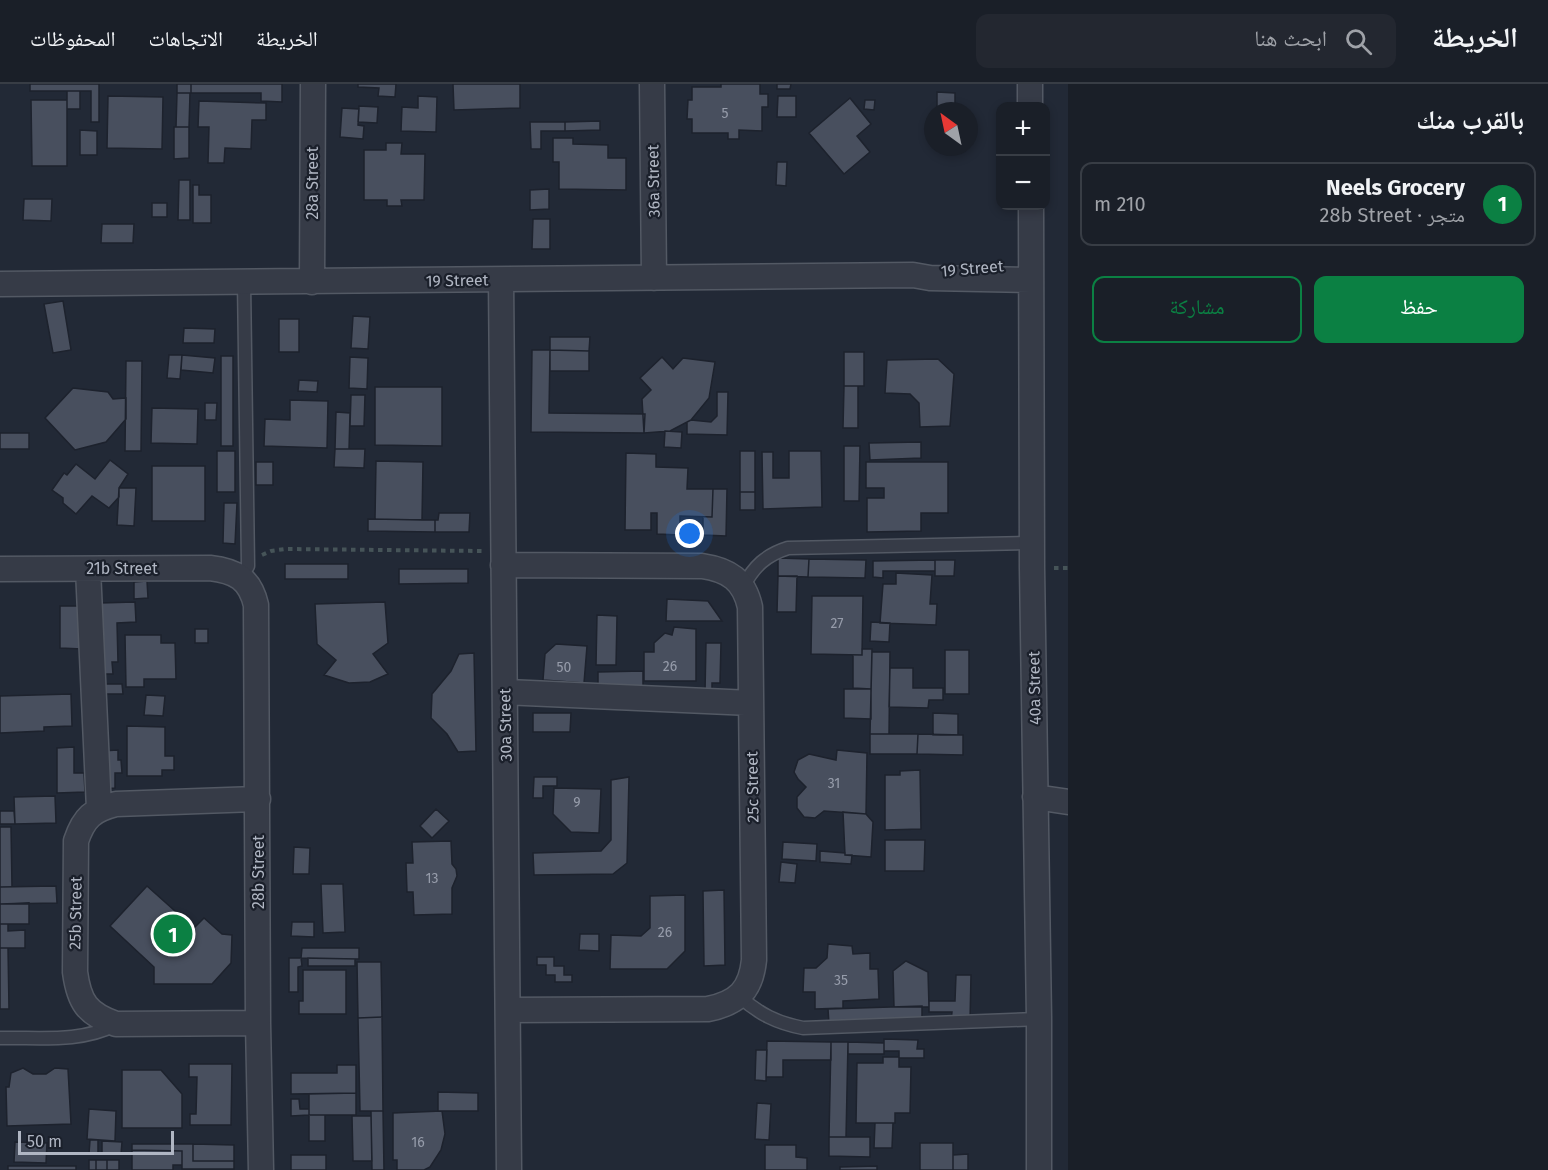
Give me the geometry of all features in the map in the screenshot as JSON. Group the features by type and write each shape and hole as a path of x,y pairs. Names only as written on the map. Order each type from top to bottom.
{"street":[{"name":"28a Street","path":"312,282 313,84"},
{"name":"36a Street","path":"652,84 654,278"},
{"path":"1030,84 1030,102"},
{"name":"40a Street","path":"1031,210 1032,543 1040,1170"},
{"name":"19 Street","path":"0,284 913,275 930,278 1031,271"},
{"name":"30a Street","path":"501,280 509,1170"},
{"path":"503,558 702,566 718,568 732,575 743,587"},
{"path":"88,568 99,809 116,804 258,800"},
{"name":"21b Street","path":"0,569 210,568 245,572"},
{"name":"28b Street","path":"245,572 256,605 261,1170"},
{"name":"25c Street","path":"739,996 748,986 753,973 754,960 750,607 743,587"},
{"path":"505,692 751,703"},
{"path":"1036,807 1068,802"},
{"path":"1036,807 1068,816"},
{"name":"25b Street","path":"99,809 88,817 76,841 75,972 77,990 86,1006 98,1018 116,1024 258,1023"},
{"path":"508,1010 708,1009 725,1006 739,996"}],"lane":[{"path":"244,282 245,572"},
{"path":"743,587 750,573 761,561 788,548 1032,543"},
{"path":"739,996 753,1009 768,1018 785,1025 803,1028 1039,1019"},
{"path":"0,1038 75,1037 103,1031 116,1024"}],"path":[{"path":"245,572 258,557 271,551 285,549 503,558"}],"building":[{"path":"30,84 99,84 99,122 91,122 91,91 30,91"},
{"path":"177,84 191,84 191,93 177,93"},
{"path":"191,84 282,84 282,102 261,101 261,93 191,93"},
{"path":"358,84 396,84 395,97 378,96 379,88 358,87"},
{"path":"453,84 520,84 520,108 454,110"},
{"path":"721,84 760,84 760,94 768,94 768,107 762,107 762,131 739,130 739,139 728,139 728,133 692,133 692,119 687,119 688,100 692,100 692,87 721,87"},
{"path":"777,84 791,84 790,89 777,89"},
{"path":"67,91 80,91 80,109 67,109"},
{"path":"937,92 955,93 955,102 937,102"},
{"path":"177,93 190,93 189,127 176,127"},
{"path":"108,96 163,97 162,149 107,148"},
{"path":"418,96 437,97 436,132 401,131 402,107 418,108"},
{"path":"778,96 796,96 796,117 777,117"},
{"path":"850,98 871,124 857,136 870,152 844,174 809,133"},
{"path":"31,100 67,100 67,166 32,166"},
{"path":"865,100 875,100 874,110 864,109"},
{"path":"199,101 266,103 266,120 252,120 251,149 225,148 224,163 208,163 209,127 198,127"},
{"path":"359,106 378,107 377,123 358,122"},
{"path":"342,108 359,109 358,125 364,126 363,139 340,137"},
{"path":"600,121 600,130 565,131 565,122"},
{"path":"530,122 565,122 565,131 541,131 541,149 531,149"},
{"path":"174,127 189,127 189,158 174,159"},
{"path":"80,130 97,131 97,155 80,155"},
{"path":"553,138 573,138 573,144 608,145 608,158 626,158 626,190 559,189 559,162 553,162"},
{"path":"386,143 402,143 401,154 425,154 424,200 401,200 402,206 387,206 387,200 364,200 364,150 386,150"},
{"path":"777,162 787,162 786,186 776,185"},
{"path":"179,180 190,180 190,220 178,220"},
{"path":"193,185 199,185 199,195 211,195 211,223 193,223"},
{"path":"549,189 549,209 530,210 530,190"},
{"path":"24,199 52,199 51,221 23,220"},
{"path":"152,203 167,203 167,217 152,217"},
{"path":"533,219 550,219 550,249 532,249"},
{"path":"102,224 134,224 133,243 101,243"},
{"path":"63,301 71,350 53,353 44,304"},
{"path":"353,316 370,317 368,349 351,348"},
{"path":"279,319 299,319 299,352 279,352"},
{"path":"184,328 215,329 214,343 183,343"},
{"path":"550,337 590,337 589,351 550,350"},
{"path":"532,350 550,350 549,413 645,414 644,433 531,432"},
{"path":"550,350 589,351 589,371 550,371"},
{"path":"844,352 864,352 864,386 844,386"},
{"path":"169,355 182,355 180,379 167,378"},
{"path":"182,355 215,358 213,373 181,370"},
{"path":"221,356 233,356 233,446 221,446"},
{"path":"350,357 368,358 367,389 349,388"},
{"path":"662,357 673,369 683,358 715,362 709,398 691,420 670,431 644,433 642,399 651,390 640,378"},
{"path":"938,359 954,374 950,426 920,427 919,403 910,394 885,393 887,360"},
{"path":"126,361 142,361 141,451 125,451"},
{"path":"299,380 318,381 317,392 298,391"},
{"path":"844,386 858,386 858,428 843,428"},
{"path":"375,387 442,387 442,446 375,445"},
{"path":"73,388 108,392 113,399 126,398 126,419 106,442 75,450 45,418"},
{"path":"717,392 728,392 727,435 687,434 687,422 691,420 711,422 717,416"},
{"path":"351,395 365,395 364,426 350,426"},
{"path":"290,400 328,401 327,448 264,446 265,419 290,420"},
{"path":"205,403 217,403 216,420 205,420"},
{"path":"152,408 198,409 197,444 151,443"},
{"path":"336,412 350,413 349,449 335,449"},
{"path":"665,431 682,432 681,448 664,447"},
{"path":"0,433 29,433 29,449 0,449"},
{"path":"921,442 921,458 870,460 869,443"},
{"path":"844,446 860,446 859,501 844,501"},
{"path":"335,449 365,449 364,468 334,467"},
{"path":"217,451 235,451 235,492 217,492"},
{"path":"740,451 755,451 755,492 740,492"},
{"path":"789,451 821,451 822,507 763,509 762,452 773,452 773,478 789,478"},
{"path":"626,453 656,454 656,467 688,468 687,489 713,489 712,517 680,516 680,535 657,534 657,513 651,513 651,530 625,530"},
{"path":"110,460 128,474 119,488 119,497 109,508 92,496 76,514 63,503 63,498 52,490 64,473 67,475 76,464 95,479"},
{"path":"376,461 423,462 422,520 375,519"},
{"path":"256,462 273,462 273,485 256,485"},
{"path":"866,462 948,462 948,513 921,513 921,531 867,532 867,498 884,498 884,488 866,488"},
{"path":"152,466 205,466 205,521 152,521"},
{"path":"119,488 136,488 134,526 117,525"},
{"path":"713,489 727,489 726,536 703,535 703,517 712,517"},
{"path":"740,492 755,492 755,510 740,510"},
{"path":"224,503 237,503 235,544 223,543"},
{"path":"439,513 470,513 469,532 435,532 435,520 438,520"},
{"path":"368,519 435,520 435,532 368,531"},
{"path":"778,558 809,559 808,577 778,576"},
{"path":"809,559 866,560 865,578 808,577"},
{"path":"935,560 955,560 954,576 935,576"},
{"path":"935,560 935,571 883,571 883,578 873,577 873,561"},
{"path":"285,564 348,564 348,579 285,579"},
{"path":"399,569 468,569 468,583 399,584"},
{"path":"896,573 932,575 930,604 937,604 936,625 880,623 883,584 896,584"},
{"path":"778,576 797,576 796,612 777,612"},
{"path":"147,581 148,598 134,599 134,582"},
{"path":"812,596 863,596 862,655 811,654"},
{"path":"667,599 708,601 722,621 666,621"},
{"path":"135,602 136,622 117,623 118,662 112,662 113,674 102,674 100,603"},
{"path":"385,602 388,643 373,654 388,674 370,682 349,683 324,675 336,660 317,644 315,604"},
{"path":"60,606 83,606 82,649 60,648"},
{"path":"597,615 617,616 616,665 596,665"},
{"path":"871,622 890,623 889,642 870,641"},
{"path":"674,627 696,629 696,681 644,681 644,652 654,652 654,643 665,633 672,635"},
{"path":"195,629 208,629 208,643 195,643"},
{"path":"125,635 161,635 161,643 175,643 176,679 144,679 144,687 126,687"},
{"path":"706,643 721,643 720,683 712,683 712,692 705,692"},
{"path":"556,644 587,646 584,683 543,680 545,654"},
{"path":"862,649 872,649 871,689 853,688 853,655 862,655"},
{"path":"945,650 969,650 969,694 945,694"},
{"path":"872,652 890,652 889,734 870,734"},
{"path":"474,653 476,751 458,752 447,734 431,718 432,694 451,671 459,654"},
{"path":"890,668 913,668 913,688 943,688 943,700 929,700 928,708 889,707"},
{"path":"643,671 643,693 598,694 598,672"},
{"path":"101,684 122,684 123,694 102,694"},
{"path":"844,689 871,689 871,719 844,718"},
{"path":"71,694 72,726 44,727 44,731 0,733 0,696"},
{"path":"146,695 165,696 163,716 144,715"},
{"path":"533,713 571,713 570,732 533,732"},
{"path":"933,713 958,714 958,735 933,735"},
{"path":"127,726 165,727 165,756 174,756 174,770 162,770 162,776 127,776"},
{"path":"870,734 918,734 917,754 870,754"},
{"path":"918,734 963,735 963,755 917,754"},
{"path":"74,747 74,773 84,773 85,792 57,793 57,748"},
{"path":"118,750 122,773 115,773 115,788 103,789 101,751"},
{"path":"837,750 867,753 866,814 824,811 815,818 804,817 797,808 797,797 806,787 794,772 798,760 809,754 836,760"},
{"path":"920,770 921,829 885,830 885,775 900,775 900,771"},
{"path":"534,777 557,777 557,786 543,786 543,798 533,798"},
{"path":"629,777 627,863 613,874 534,875 533,853 601,851 611,840 611,780"},
{"path":"554,788 601,789 599,833 571,832 553,814"},
{"path":"55,796 56,823 15,824 14,797"},
{"path":"436,809 449,821 432,838 420,826"},
{"path":"0,811 14,811 15,824 0,824"},
{"path":"843,812 866,814 873,822 871,857 845,855"},
{"path":"0,827 11,827 12,887 0,887"},
{"path":"885,840 925,840 924,871 885,871"},
{"path":"451,841 452,864 457,876 452,888 452,914 414,915 413,892 407,892 406,863 413,863 412,842"},
{"path":"783,842 817,844 816,861 782,859"},
{"path":"294,847 310,848 309,874 293,874"},
{"path":"820,851 852,855 851,864 820,862"},
{"path":"781,862 797,864 795,883 779,882"},
{"path":"321,884 343,884 345,932 323,933"},
{"path":"56,886 57,903 0,904 0,887"},
{"path":"147,886 194,928 204,918 222,934 232,935 231,963 212,984 154,984 154,967 110,926"},
{"path":"724,890 725,965 704,966 703,891"},
{"path":"685,895 685,951 667,969 610,969 611,935 641,936 650,928 650,896"},
{"path":"29,903 29,924 0,924 0,904"},
{"path":"292,922 314,922 314,937 291,936"},
{"path":"0,924 8,924 8,931 25,930 25,948 0,948"},
{"path":"580,934 599,934 599,951 579,950"},
{"path":"828,944 852,946 853,954 870,953 870,969 878,969 879,999 843,1001 843,1008 815,1009 815,992 803,992 804,968 816,968 827,958"},
{"path":"0,948 8,948 9,1009 0,1009"},
{"path":"302,948 359,948 359,959 301,958"},
{"path":"537,957 554,957 554,966 564,966 564,975 572,975 572,982 555,982 555,975 546,975 546,965 537,965"},
{"path":"289,958 301,958 302,966 298,967 298,992 289,992"},
{"path":"308,958 355,959 355,966 308,966"},
{"path":"906,961 928,972 929,1007 894,1007 893,971"},
{"path":"357,962 381,962 382,1017 358,1018"},
{"path":"303,970 346,970 346,1014 299,1014 299,1001 303,1001"},
{"path":"956,975 971,975 970,1021 951,1021 952,1012 929,1012 929,1001 955,1001"},
{"path":"922,1006 922,1022 829,1024 828,1009"},
{"path":"382,1017 383,1111 360,1111 358,1018"},
{"path":"884,1039 918,1040 917,1049 924,1049 924,1058 899,1058 899,1051 884,1051"},
{"path":"767,1041 831,1042 831,1060 783,1060 783,1077 766,1077"},
{"path":"831,1042 848,1042 846,1137 829,1137"},
{"path":"848,1042 884,1043 884,1054 848,1054"},
{"path":"756,1050 767,1050 766,1081 755,1080"},
{"path":"883,1057 899,1057 899,1067 911,1067 910,1113 895,1113 895,1123 856,1123 857,1063 883,1063"},
{"path":"189,1064 232,1064 231,1125 190,1125 190,1114 196,1114 197,1077 189,1077"},
{"path":"337,1065 356,1065 356,1093 291,1094 291,1073 337,1073"},
{"path":"23,1068 33,1074 46,1074 55,1068 68,1069 71,1124 7,1126 6,1087 9,1087 11,1073"},
{"path":"122,1070 161,1070 182,1094 182,1128 122,1128"},
{"path":"438,1092 478,1093 478,1111 438,1111"},
{"path":"356,1093 356,1115 309,1115 309,1094"},
{"path":"291,1099 299,1099 300,1109 309,1109 309,1115 291,1116"},
{"path":"757,1103 771,1104 769,1140 755,1139"},
{"path":"89,1109 116,1111 115,1141 87,1139"},
{"path":"371,1111 383,1111 384,1170 372,1170"},
{"path":"442,1111 445,1134 441,1150 430,1167 424,1170 397,1170 397,1160 393,1160 393,1113"},
{"path":"309,1115 325,1115 325,1141 309,1141"},
{"path":"352,1116 371,1116 372,1161 353,1161"},
{"path":"875,1123 893,1123 892,1148 874,1148"},
{"path":"829,1137 870,1137 870,1157 829,1156"},
{"path":"90,1140 98,1140 98,1154 89,1154"},
{"path":"102,1141 122,1142 121,1154 102,1153"},
{"path":"15,1142 47,1143 46,1163 14,1162"},
{"path":"920,1143 953,1143 953,1170 920,1170"},
{"path":"132,1144 193,1144 193,1161 234,1161 234,1169 182,1169 182,1151 132,1150"},
{"path":"193,1144 234,1145 234,1161 193,1161"},
{"path":"765,1145 796,1145 796,1157 807,1158 807,1170 765,1170"},
{"path":"132,1150 182,1151 182,1165 173,1165 173,1170 132,1170"},
{"path":"968,1154 968,1170 953,1170 953,1155"},
{"path":"291,1155 326,1155 326,1170 291,1170"},
{"path":"89,1160 96,1160 96,1170 89,1170"},
{"path":"96,1160 107,1160 107,1170 96,1170"},
{"path":"107,1160 119,1160 119,1170 107,1170"},
{"path":"8,1166 76,1166 76,1170 8,1170"},
{"path":"877,1166 877,1170 840,1170 840,1167"}],"place":[{"name":"Neels Grocery","path":"173,934"}]}
